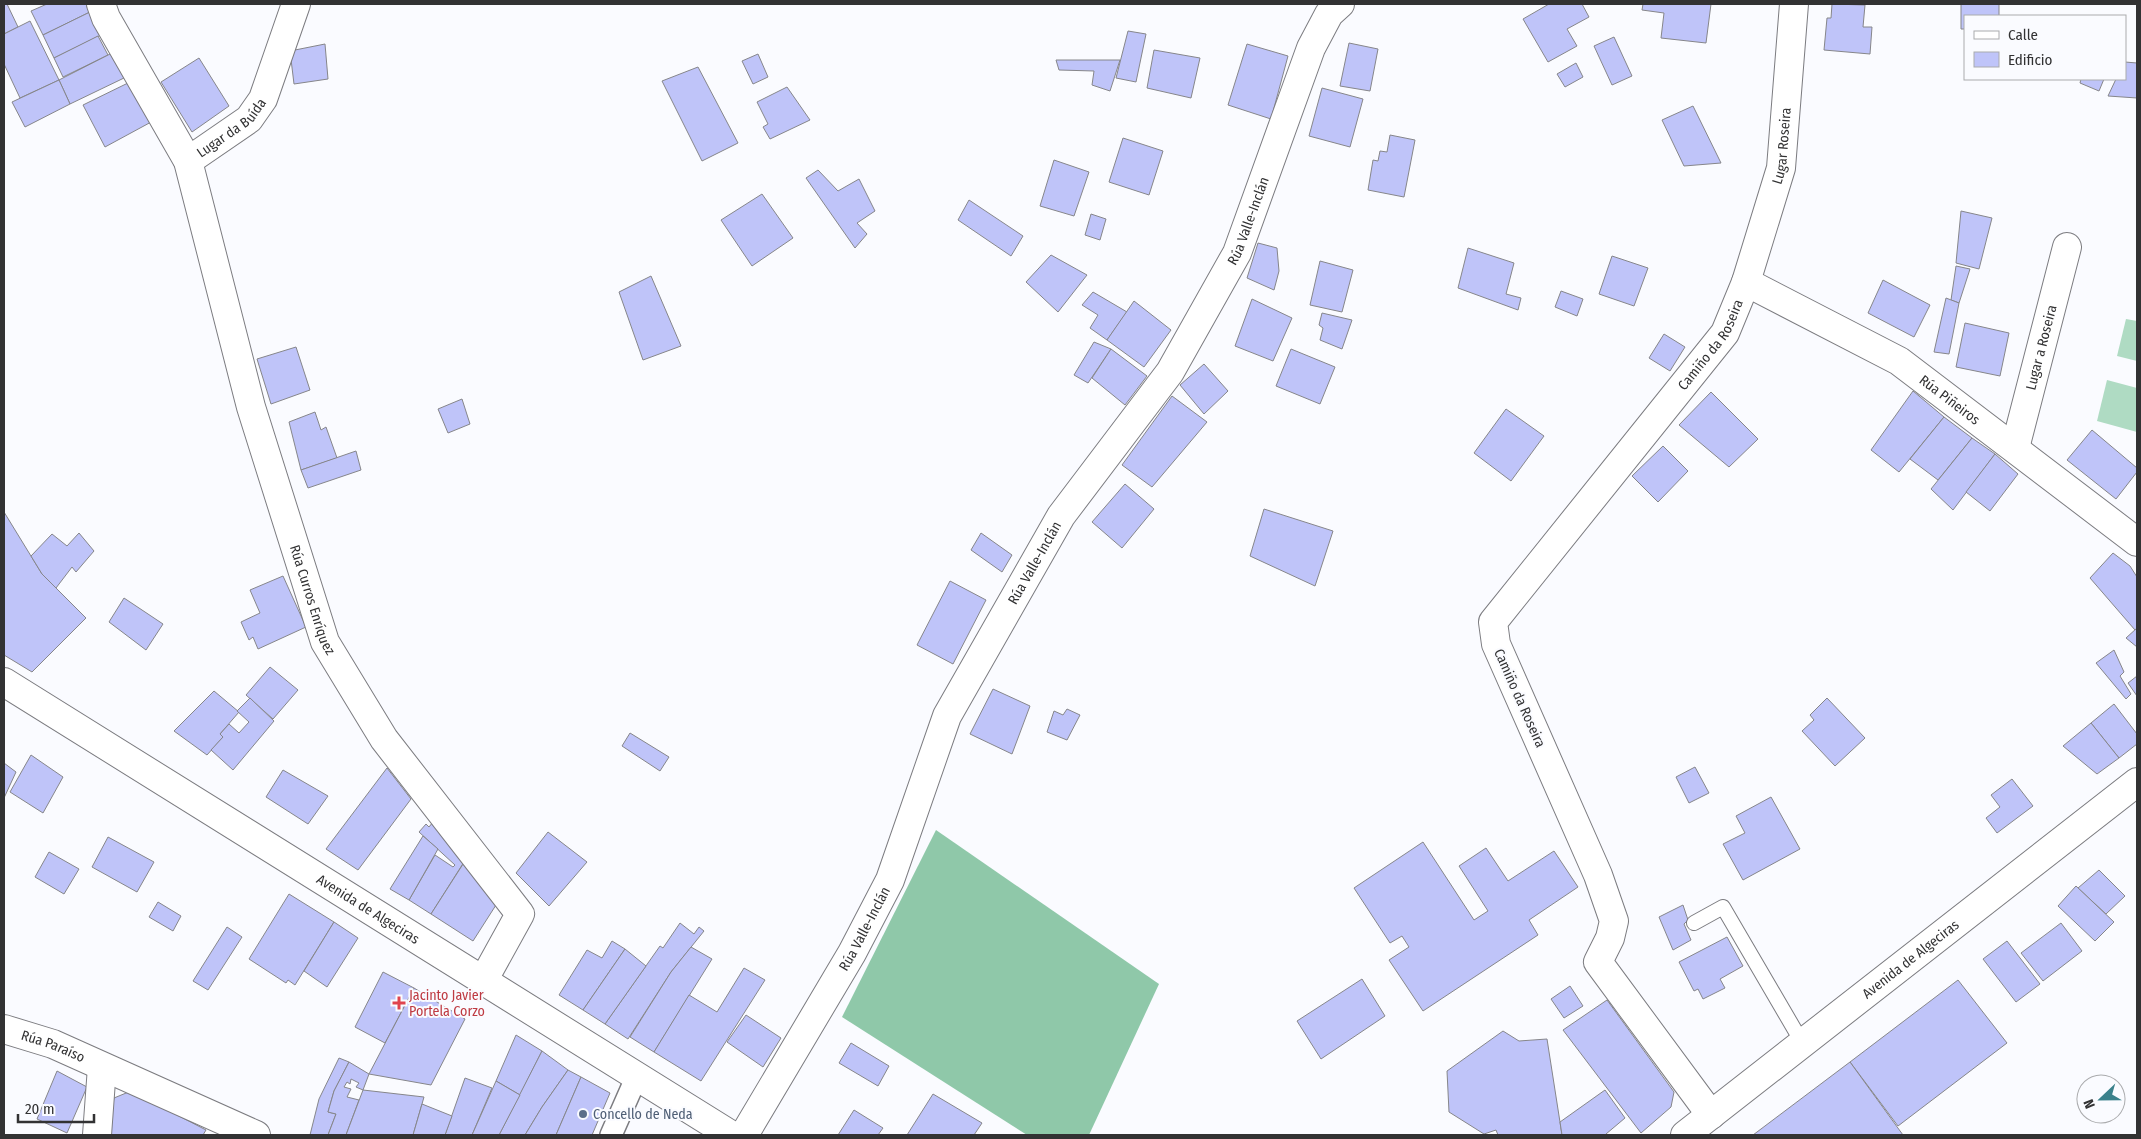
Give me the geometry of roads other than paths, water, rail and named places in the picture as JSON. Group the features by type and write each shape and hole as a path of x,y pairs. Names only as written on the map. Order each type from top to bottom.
{"street":[{"name":"Lugar da Buída","path":"101,4 106,18 188,161 249,119 263,99 296,4"},
{"name":"Lugar Roseira","path":"1746,282 1781,168 1794,4"},
{"name":"Rúa Valle-Inclán","path":"744,1135 852,953 890,880 947,716 1061,516 1170,372 1237,254 1311,48 1330,7"},
{"name":"Rúa Curros Enríquez","path":"188,161 251,406 325,642 384,739 520,914 483,981"},
{"name":"Lugar a Roseira","path":"2015,448 2067,247"},
{"name":"Rúa Piñeiros","path":"1746,282 1899,361 2137,542"},
{"name":"Camiño da Roseira","path":"1711,1115 1598,962 1610,938 1614,921 1598,875 1496,644 1493,622 1725,333 1746,282"},
{"name":"Avenida de Algeciras","path":"4,682 731,1135"},
{"name":"Avenida de Algeciras","path":"1685,1135 2137,782"},
{"name":"Rúa Paraíso","path":"4,1029 53,1044 256,1135"},
{"path":"97,1135 102,1067"},
{"path":"611,1135 637,1076"}],"lane":[{"path":"1694,923 1723,907 1803,1044"}],"place":[{"name":"Jacinto Javier Portela Corzo","path":"399,1003"},
{"name":"Concello de Neda","path":"583,1114"}]}
